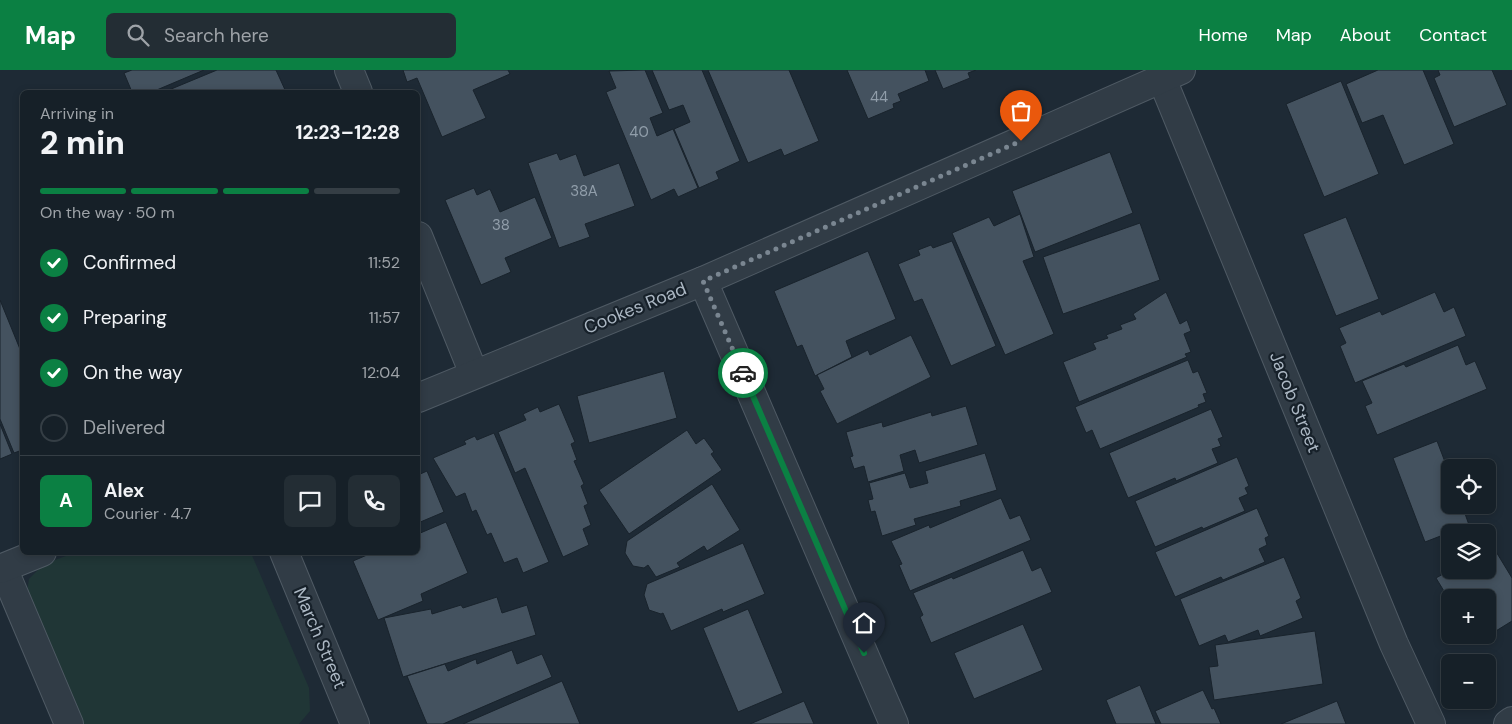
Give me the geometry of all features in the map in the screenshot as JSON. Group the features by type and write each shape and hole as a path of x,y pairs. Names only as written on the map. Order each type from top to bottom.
{"street":[{"path":"349,70 357,90"},
{"name":"Cookes Road","path":"420,397 703,281 1172,74"},
{"name":"Jacob Street","path":"1172,74 1394,644 1431,724"},
{"path":"420,241 474,374"},
{"path":"703,281 894,724"},
{"path":"35,555 2,569 68,724"},
{"name":"March Street","path":"285,555 355,724"},
{"path":"1508,724 1512,721"}],"green space":[{"path":"69,555 252,555 309,688 310,711 299,724 78,724 25,604 29,579 44,564"}],"building":[{"path":"132,70 204,70 157,90 131,90 124,73"},
{"path":"217,70 276,70 285,90 169,90"},
{"path":"403,70 508,70 510,74 473,90 486,118 442,137 417,78 407,82"},
{"path":"645,70 663,113 650,118 657,136 673,129 698,188 678,197 674,189 651,200 606,92 616,88 609,71"},
{"path":"652,70 702,70 740,161 716,172 719,179 699,188 674,129 690,122 683,105 669,110"},
{"path":"708,70 789,70 819,141 784,156 781,149 748,163"},
{"path":"847,70 925,70 929,81 898,94 901,101 893,104 894,108 868,119"},
{"path":"935,70 976,70 968,73 970,78 943,89"},
{"path":"1378,70 1423,70 1454,144 1404,165 1383,115 1362,123 1346,84"},
{"path":"1438,70 1492,70 1507,105 1454,127 1434,78 1440,75"},
{"path":"1341,81 1379,174 1324,197 1286,104"},
{"path":"1110,152 1133,213 1035,252 1012,191"},
{"path":"557,153 560,160 576,154 584,176 619,163 635,206 585,224 590,237 559,248 528,163"},
{"path":"474,188 477,195 490,189 500,212 535,197 552,238 505,258 511,272 481,285 445,200"},
{"path":"1020,214 1034,257 1023,261 1054,334 1005,355 952,233 989,217 994,226"},
{"path":"1346,217 1379,299 1336,316 1303,234"},
{"path":"1140,223 1160,280 1063,314 1043,257"},
{"path":"952,241 996,346 951,366 922,299 914,302 898,264 920,255 918,250 931,245 933,248"},
{"path":"868,251 896,319 846,341 852,357 815,376 802,345 797,347 774,291"},
{"path":"1166,292 1180,324 1187,320 1191,331 1184,334 1191,352 1185,354 1187,357 1079,402 1063,362 1096,349 1093,343 1108,338 1106,335 1122,329 1120,325 1136,319 1133,314"},
{"path":"1435,292 1444,312 1454,307 1466,336 1355,383 1340,346 1346,343 1339,328 1380,311 1382,315"},
{"path":"0,300 20,349 20,451 14,453 0,419"},
{"path":"911,335 931,377 837,424 820,391 824,389 817,375 868,350 870,355"},
{"path":"1458,345 1466,365 1475,361 1487,389 1377,435 1365,406 1372,403 1362,381 1404,364 1406,367"},
{"path":"1188,360 1193,373 1198,371 1207,393 1203,394 1206,402 1198,405 1199,407 1100,449 1092,430 1086,433 1075,407"},
{"path":"664,371 677,418 589,443 577,396"},
{"path":"559,404 575,442 571,444 577,460 574,461 584,484 581,486 588,504 584,506 591,525 583,529 589,545 563,557 525,468 515,473 498,432 526,420 523,414 538,407 540,412"},
{"path":"966,406 978,445 919,463 915,450 900,455 904,471 868,482 864,466 854,469 850,457 853,456 846,432 882,422 883,427 931,412 932,416"},
{"path":"1211,409 1223,437 1218,439 1221,446 1212,449 1218,463 1176,481 1175,478 1128,498 1109,453"},
{"path":"0,424 12,454 0,459"},
{"path":"687,430 696,444 704,438 714,452 711,454 722,470 629,534 599,490"},
{"path":"494,433 549,562 523,573 517,558 504,563 491,533 487,535 476,510 472,512 465,493 456,497 433,458 466,444 464,441 475,436 477,440"},
{"path":"1437,441 1444,459 1441,459 1441,514 1465,514 1469,524 1441,524 1441,536 1425,542 1393,458"},
{"path":"985,453 997,490 960,501 961,506 914,519 916,525 882,536 875,511 871,512 868,500 873,499 869,483 905,473 910,488 928,483 925,471"},
{"path":"1237,457 1249,486 1245,488 1248,494 1239,498 1245,511 1155,547 1135,501"},
{"path":"427,471 444,512 420,522 420,474"},
{"path":"712,484 740,530 707,551 704,546 677,563 680,567 656,577 648,565 644,568 633,566 625,553 627,541"},
{"path":"1001,498 1010,519 1020,515 1031,540 910,591 899,565 902,564 891,541 929,525 930,528"},
{"path":"1257,508 1269,536 1265,538 1267,545 1259,549 1265,562 1223,580 1221,577 1175,597 1155,552"},
{"path":"446,522 468,573 421,594 423,601 378,620 353,561 367,555 420,555 420,533"},
{"path":"743,543 765,594 723,612 722,609 671,631 663,613 649,610 644,595 647,584"},
{"path":"1023,550 1032,571 1041,567 1052,592 931,643 920,617 923,615 913,593 952,577 953,579"},
{"path":"1496,552 1512,578 1512,621 1496,631 1496,589 1443,589 1436,578 1441,575 1441,579 1496,579"},
{"path":"1284,557 1301,598 1296,601 1303,618 1260,636 1258,630 1228,642 1225,635 1199,646 1180,599"},
{"path":"497,597 502,613 527,605 536,635 403,677 384,618 431,609 432,614 461,605 463,608"},
{"path":"748,609 783,693 738,712 703,628"},
{"path":"1023,624 1043,670 974,699 954,653"},
{"path":"1315,631 1323,684 1214,700 1209,667 1218,666 1215,645"},
{"path":"512,650 517,664 542,654 552,677 443,724 427,724 407,676 445,664 448,671 476,659 477,664"},
{"path":"562,681 580,724 463,724"},
{"path":"1140,685 1156,724 1116,724 1106,700"},
{"path":"1203,690 1221,724 1161,724 1155,711"},
{"path":"804,701 814,724 750,724"},
{"path":"1337,701 1346,724 1281,724"}],"way so far":[{"path":"743,373 703,281 1021,141"}],"route":[{"path":"743,373 864,653"}]}
